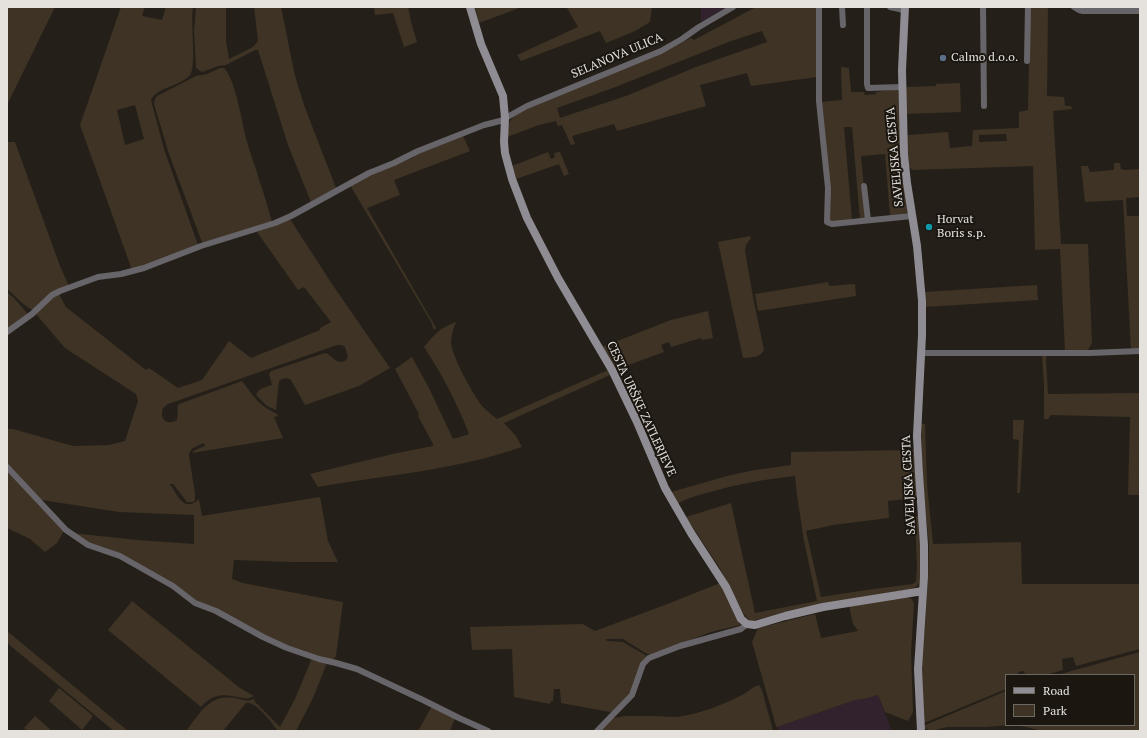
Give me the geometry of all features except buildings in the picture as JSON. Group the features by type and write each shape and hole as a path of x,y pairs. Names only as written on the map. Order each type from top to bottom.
{"street":[{"name":"CESTA URŠKE ZATLERJEVE","path":"470,7 481,44 501,91 505,118 504,142 509,167 518,195 537,239 612,370 637,422 665,488 688,527 724,582 741,619 747,624"},
{"name":"SELANOVA ULICA","path":"7,332 32,314 52,295 60,291 98,277 121,274 144,268 202,246 291,216 368,173 394,163 418,151 505,118 527,106 661,51 733,7"},
{"path":"819,7 819,101 828,188 827,222 832,224 912,216"},
{"path":"842,7 842,25"},
{"path":"890,7 904,9"},
{"path":"983,7 984,106"},
{"path":"1027,61 1028,7"},
{"path":"1074,7 1079,10 1117,9 1140,11"},
{"path":"867,9 868,88 902,87"},
{"name":"SAVELJSKA CESTA","path":"904,9 902,40 902,87 906,173 918,252 921,287 921,353 918,414 918,448 924,545 923,591 918,669 921,731"},
{"path":"864,186 868,220"},
{"path":"921,353 1060,353 1140,351"},
{"path":"7,467 71,534 88,544 113,552 145,569 173,586 195,603 216,611 263,637 287,648 326,662 336,663 357,669 488,731"},
{"path":"597,731 608,718 628,701 635,690 643,664 649,658 686,644 741,629 747,624 758,624 823,607 923,591"}],"shaded area":[{"path":"701,7 727,7 701,22"},
{"path":"878,695 892,731 779,731 777,727 855,700"}],"green space":[{"path":"7,7 55,7 7,105"},
{"path":"121,7 145,7 142,16 162,20 166,7 193,7 193,63 190,75 181,82 154,95 151,100 164,149 198,245 132,270 80,125","holes":["135,105 144,139 125,145 117,110"]},
{"path":"196,7 226,7 226,41 229,59 253,47 258,41 254,7 281,7 295,76 304,105 336,188 311,202 288,145 258,50 255,50 226,65 202,72 196,68 194,31"},
{"path":"374,7 408,7 417,42 404,47 393,13 375,15"},
{"path":"475,7 522,7 479,23"},
{"path":"652,7 650,22 635,31 606,43 600,31 521,61 517,55 578,27 567,8"},
{"path":"756,7 817,7 817,77 751,86 747,73 700,85 706,106 617,131 614,124 572,136 575,144 571,145 562,125 558,126 556,121 539,125 507,137 508,126 515,115 564,93 652,58 691,38 694,40","holes":["762,31 767,42 696,67 626,96 560,118 557,108 613,88 731,41"]},
{"path":"1030,7 1048,7 1047,96 1064,97 1065,106 1071,106 1072,109 1053,111 1061,244 1088,244 1092,343 1088,350 1065,351 1060,249 1035,250 1033,166 913,170 908,167 906,136 908,135 948,132 950,148 972,146 973,130 1019,128 1019,112 1028,110","holes":["1006,134 1007,141 979,142 979,135"]},
{"path":"841,67 849,68 851,92 864,92 865,95 898,89 902,174 908,213 893,216 890,215 885,154 861,156 867,218 860,220 852,127 844,127 852,220 829,222 820,102 842,100"},
{"path":"220,68 224,68 232,82 247,142 272,222 203,245 169,154 154,104 157,96 196,76 207,74"},
{"path":"960,83 961,112 905,114 905,87 936,86 936,84"},
{"path":"463,136 470,151 394,180 400,195 367,208 436,328 434,330 431,322 350,185 412,158 417,154"},
{"path":"7,142 15,142 60,266 69,286 33,310 23,304 7,289"},
{"path":"548,152 551,159 555,157 554,153 560,152 569,174 564,176 559,164 516,179 512,166"},
{"path":"1114,163 1120,163 1121,169 1125,170 1140,169 1140,197 1126,198 1127,216 1140,216 1140,349 1131,350 1123,200 1085,202 1081,166 1088,166 1090,172 1114,170"},
{"path":"290,219 332,284 390,368 359,386 305,405 291,380 288,378 279,381 276,410 267,406 256,395 260,389 272,385 269,374 271,371 325,353 336,361 345,361 348,357 345,347 342,345 337,345 168,404 163,408 162,415 167,422 173,422 177,420 179,404 242,381 260,403 277,414 278,416 274,417 283,438 192,453 195,450 205,446 204,443 191,450 189,455 195,494 195,500 193,502 187,502 173,484 170,484 185,504 194,503 199,499 202,516 320,497 328,541 338,562 234,560 232,579 243,583 343,602 336,656 330,661 290,648 199,603 176,586 90,544 72,533 194,544 194,515 119,512 41,501 7,464 7,429 13,429 73,446 109,445 125,441 138,401 136,394 65,348 35,313 59,294 66,307 146,370 149,368 178,388 202,380 229,341 251,358 320,330 320,328 331,322 304,287 298,290 257,232"},
{"path":"750,236 751,238 746,245 745,251 764,350 763,353 758,356 743,358 718,242"},
{"path":"828,282 829,286 855,284 856,296 758,311 755,294"},
{"path":"1037,285 1038,300 925,307 924,292"},
{"path":"7,292 28,314 7,329"},
{"path":"708,311 713,338 702,340 701,338 671,347 669,342 661,345 664,352 615,370 602,347 671,320"},
{"path":"456,322 451,338 452,349 455,357 474,395 479,402 497,419 608,370 610,375 504,423 516,436 522,447 497,455 447,467 318,487 310,474 433,446 418,416 419,414 395,369 412,357 429,388 453,439 469,434 449,389 424,347 438,332"},
{"path":"1042,355 1047,355 1048,394 1140,393 1140,495 1128,495 1130,417 1051,415 1048,419 1044,419"},
{"path":"1013,420 1024,420 1020,493 1017,493 1019,440 1013,439"},
{"path":"921,424 925,424 927,484 933,544 1021,542 1022,584 1140,584 1140,649 1076,666 1073,657 1062,659 1063,670 1049,674 1025,674 1024,671 1018,672 1019,674 1005,674 1005,689 924,723 921,657 925,626 929,546 923,485"},
{"path":"914,450 917,498 888,501 889,518 833,525 806,531 821,597 913,584 916,581 917,568 915,516 919,516 921,581 916,587 796,609 753,621 748,619 743,613 719,567 686,517 731,503 755,613 817,601 804,541 795,476 763,480 731,487 693,497 677,504 671,492 731,475 791,465 791,452"},
{"path":"7,470 64,531 57,543 45,552 30,539 7,528"},
{"path":"720,583 740,625 711,632 654,654 647,654 623,639 606,639 607,641 623,642 647,656 633,692 614,711 610,712 561,703 560,689 554,689 553,701 551,701 550,704 514,697 512,649 472,650 470,627 583,624 595,631"},
{"path":"907,597 912,599 914,604 911,653 913,712 908,721 885,712 878,695 855,700 777,727 776,726 752,642 758,628 815,614 821,638 858,631 853,624 849,606"},
{"path":"132,601 240,688 254,696 243,698 224,695 216,696 201,707 108,630"},
{"path":"7,631 128,731 114,731 7,643"},
{"path":"1140,652 1139,731 1043,731 1021,726 1135,726 1135,674 1061,674"},
{"path":"312,658 327,663 313,698 296,731 278,731 259,709 250,703 246,703 223,731 186,731 201,711 212,701 227,697 247,701 254,699 255,702 280,727 295,699"},
{"path":"759,685 762,690 773,731 598,731 612,717 686,716 719,706"},
{"path":"59,688 93,716 82,730 49,701"},
{"path":"1005,691 1005,725 947,727 931,731 923,726"},
{"path":"432,706 455,718 450,731 418,731"},
{"path":"35,716 52,731 28,731 24,728"}],"place":[{"name":"Calmo d.o.o.","path":"943,58"},
{"name":"Horvat Boris s.p.","path":"929,227"}]}
